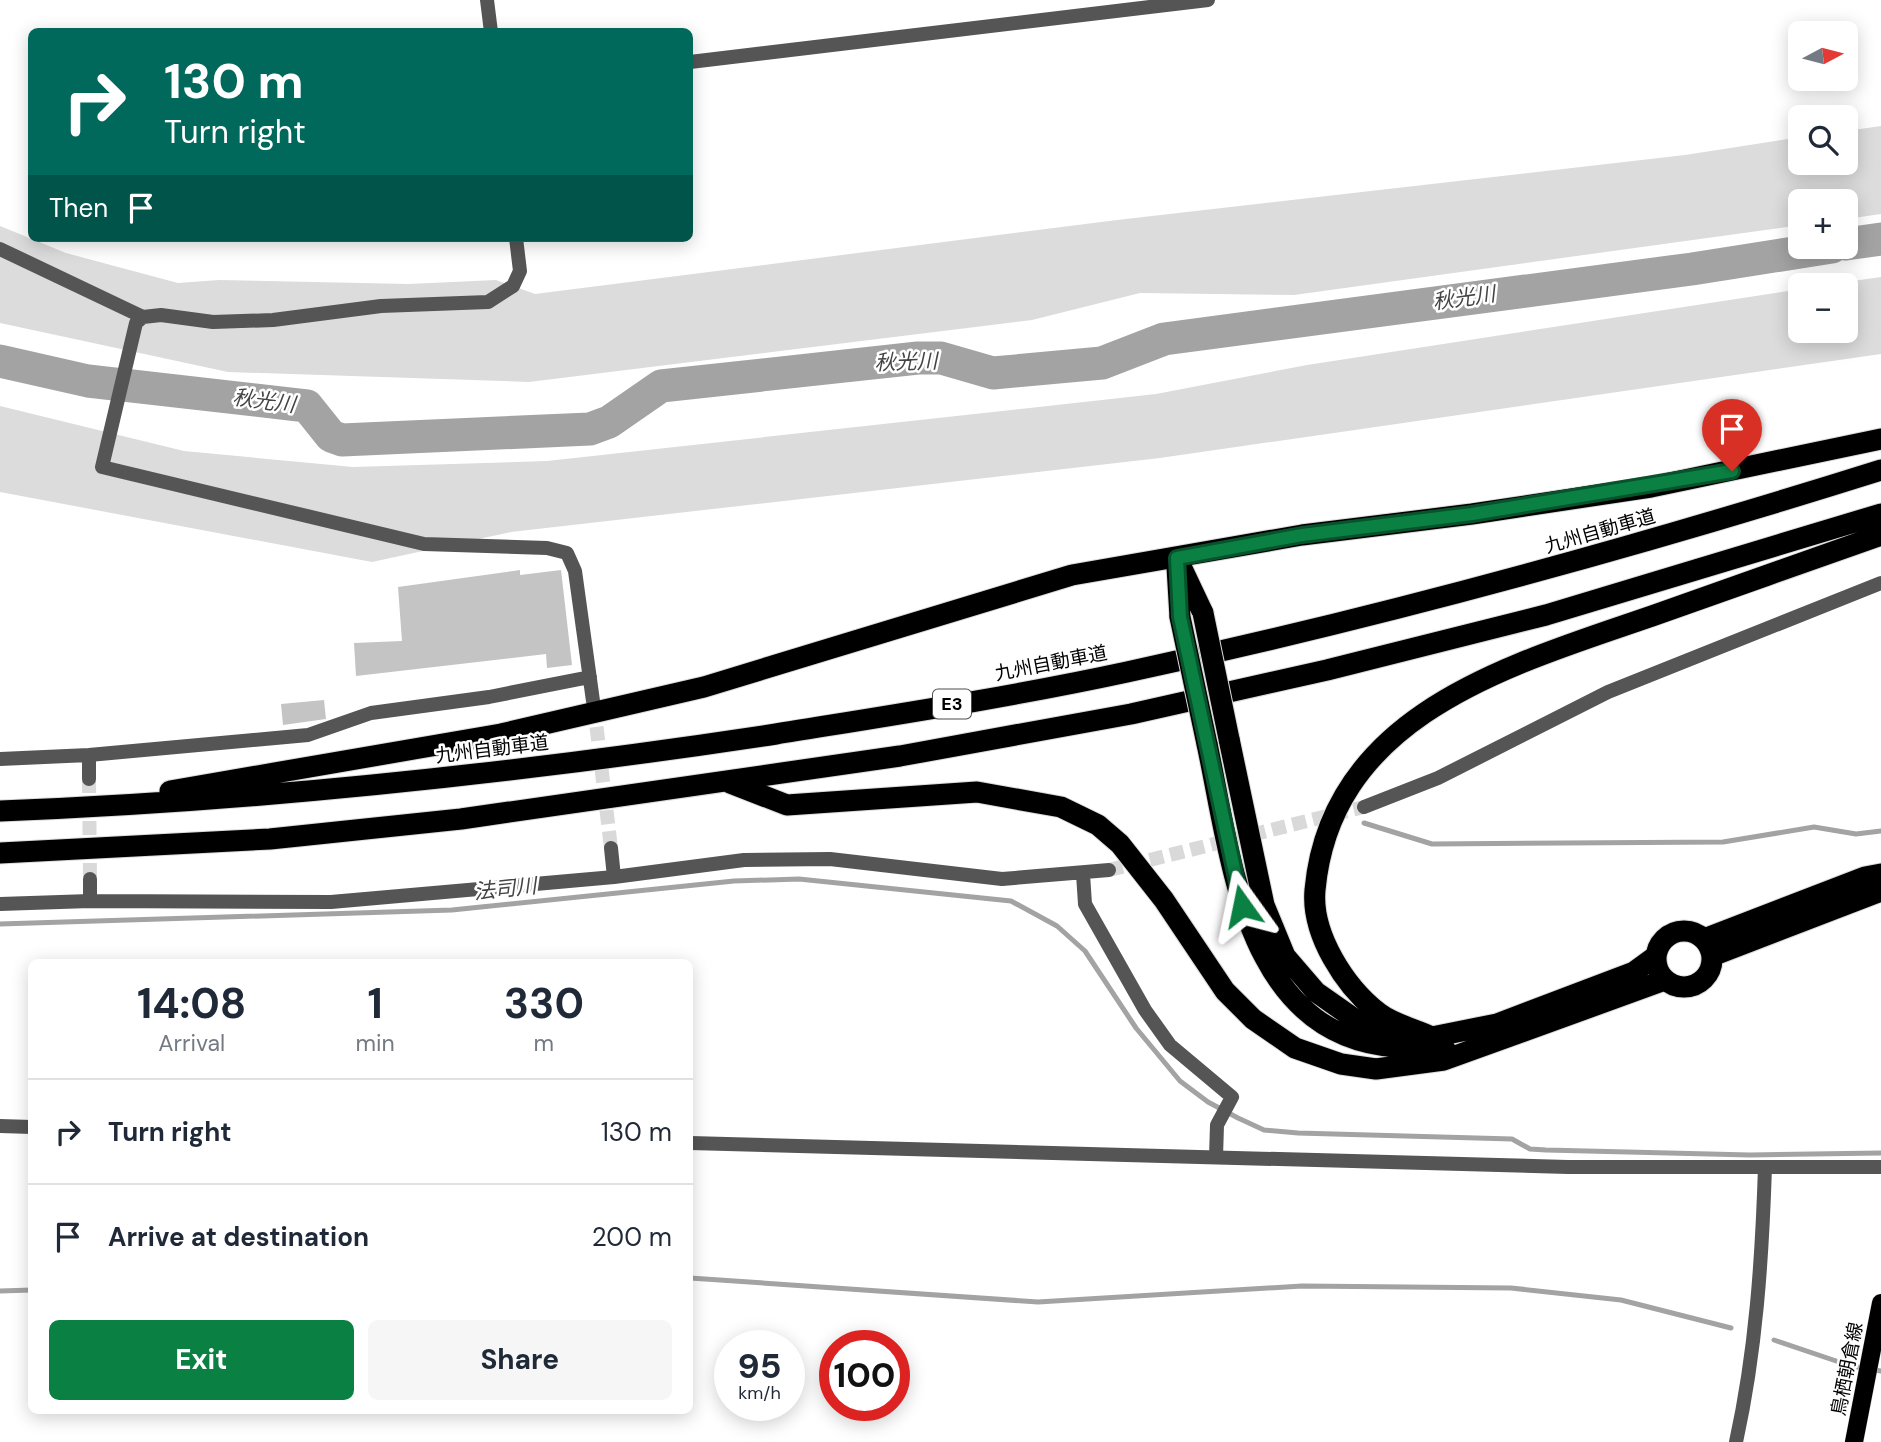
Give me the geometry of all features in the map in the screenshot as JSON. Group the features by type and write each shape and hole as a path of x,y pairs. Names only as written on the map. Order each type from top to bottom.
{"highway":[{"path":"74,808 501,734 704,687 1072,575 1302,535 1472,514 1651,487 1881,439"},
{"name":"九州自動車道","path":"0,811 260,797 642,754 892,716 1095,678 1317,629 1536,573 1881,470"},
{"name":"E3","path":"0,853 270,839 461,819 900,756 1131,714 1327,670 1546,615 1881,513"},
{"path":"1432,1037 1379,1014 1348,980 1324,943 1314,901 1318,864 1327,826 1345,790 1376,752 1416,719 1458,692 1539,655 1881,536"},
{"path":"1177,558 1203,613 1264,905 1285,956 1316,992 1359,1022 1432,1037 1497,1024 1634,972 1656,956"},
{"path":"1177,558 1180,617 1242,906 1269,969 1306,1013 1347,1036 1371,1045 1437,1050 1496,1042"},
{"path":"728,782 788,805 976,792 1061,807 1098,825 1120,844 1164,900 1226,991 1253,1019 1295,1048 1341,1064 1376,1069 1444,1060 1665,980"},
{"path":"1708,947 1865,877 1881,874"},
{"path":"1708,947 1881,891"},
{"path":"1688,931 1708,947 1708,975 1692,987 1682,988 1665,980 1656,966 1656,956 1663,940 1670,934 1688,931"}],"main road":[{"name":"鳥栖朝倉線","path":"1854,1442 1881,1303"}],"street":[{"path":"487,0 490,28"},
{"path":"693,62 1208,0"},
{"path":"0,249 143,317 161,315 213,322 274,320 381,306 488,302 513,286 520,271 516,242"},
{"path":"143,317 136,323 102,467 424,544 547,548 567,553 575,571 593,701"},
{"path":"1364,807 1438,778 1608,692 1881,583"},
{"path":"0,759 89,755 308,735 371,713 489,697 590,677"},
{"path":"89,755 89,779"},
{"path":"611,848 614,877"},
{"path":"0,904 90,901 331,902 614,877 744,860 830,859 1002,879 1109,870"},
{"path":"1083,874 1085,904 1145,1010 1170,1045 1232,1097 1217,1125 1216,1157"},
{"path":"90,879 90,901"},
{"path":"0,1126 28,1127"},
{"path":"693,1143 1568,1167 1881,1167"},
{"path":"1736,1442 1753,1348 1763,1245 1765,1167"}],"shaded area":[{"path":"1881,126 1881,214 1858,217 1858,189 1788,189 1788,227 1294,295 1140,293 1032,320 529,382 228,372 0,323 0,226 28,237 28,242 39,242 66,253 178,283 219,280 409,284 496,280 535,294 1117,220 1685,155 1788,139 1788,175 1858,175 1858,129"},
{"path":"1881,277 1881,354 1160,458 511,532 372,562 0,492 0,406 184,451 353,467 547,461 1156,394 1307,365 1788,291 1788,343 1858,343 1858,280"}],"building":[{"path":"520,570 520,575 561,570 572,665 547,668 546,654 356,676 354,643 402,641 398,587"},
{"path":"324,700 326,719 283,725 281,704"}],"waterway":[{"name":"秋光川","path":"1858,242 1881,239"},
{"name":"秋光川","path":"0,361 88,381 307,406 331,436 342,440 590,429 609,422 661,386 918,358 941,358 993,373 1102,363 1164,339 1788,254"},
{"path":"1364,823 1432,844 1723,842 1814,827 1856,834 1881,831"},
{"name":"法司川","path":"0,924 452,910 734,881 799,879 1011,901 1057,926 1085,951 1136,1028 1180,1081 1208,1102 1264,1130 1512,1139 1530,1149 1546,1150 1750,1155 1881,1153"},
{"path":"693,1278 1038,1302 1302,1286 1511,1288 1621,1300 1731,1328"},
{"path":"0,1291 28,1290"},
{"path":"1774,1340 1851,1366 1881,1371"}],"tunnel":[{"path":"594,706 611,848"},
{"path":"89,779 90,879"},
{"path":"1109,870 1364,807"}],"route":[{"path":"1242,906 1180,617 1177,558 1302,535 1472,514 1651,487 1732,471"}]}
